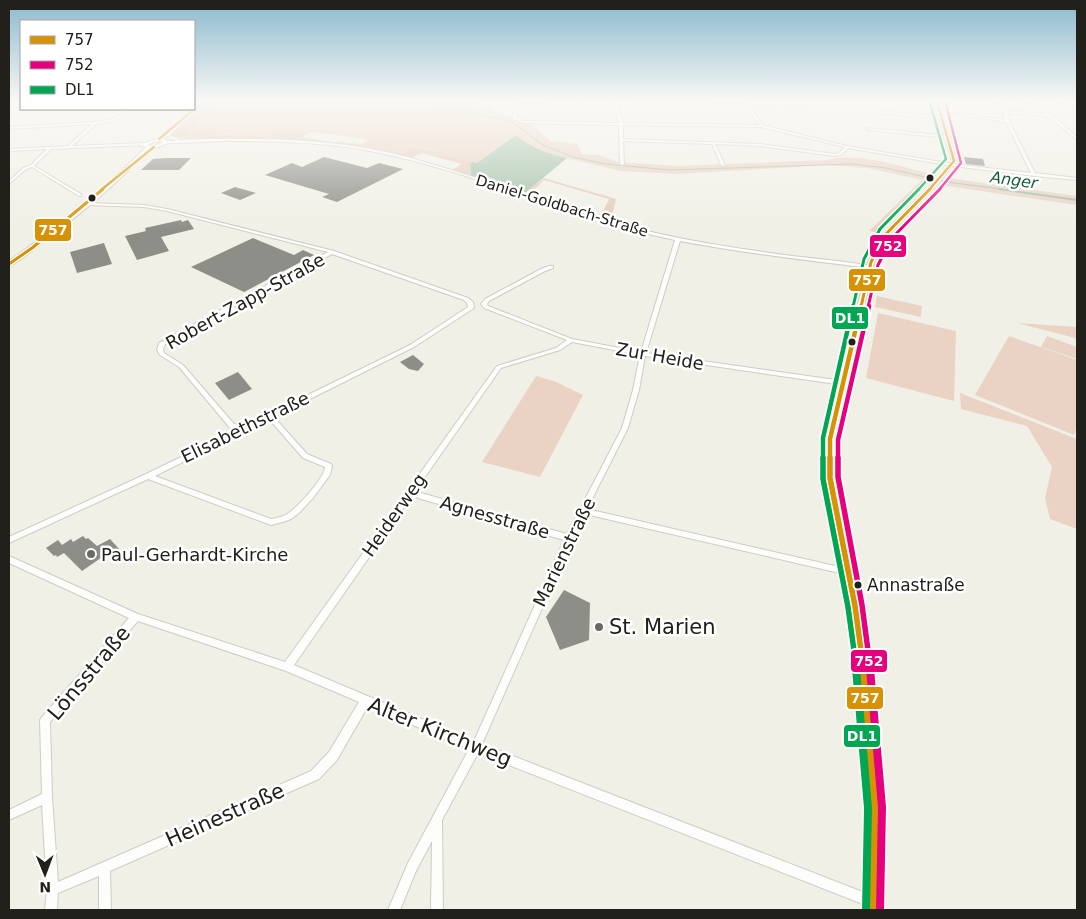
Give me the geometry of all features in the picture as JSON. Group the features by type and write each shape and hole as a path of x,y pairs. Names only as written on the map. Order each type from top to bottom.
{"street":[{"path":"69,147 72,144"},
{"path":"9,264 32,248 86,204 137,159 161,144"},
{"name":"Daniel-Goldbach-Straße","path":"316,144 381,152 436,167 602,220 678,239 736,250 869,267"},
{"path":"621,144 622,164"},
{"path":"713,144 723,165"},
{"path":"732,144 778,146 835,156 847,147"},
{"path":"834,144 953,165 1077,179"},
{"path":"873,906 876,872 875,808 862,658 835,507 829,461 830,439 869,267 886,234 953,165 954,157 951,144"},
{"path":"1019,144 1034,175"},
{"path":"137,159 146,145"},
{"path":"9,150 146,145 154,147"},
{"path":"9,183 24,169 32,166 49,148"},
{"path":"32,166 80,195"},
{"path":"86,204 144,206 167,210 332,252 403,276 471,304 484,304 487,300 551,267"},
{"name":"Marienstraße","path":"394,910 412,867 476,747 569,538 625,428 636,390 643,354 678,239"},
{"name":"Robert-Zapp-Straße","path":"246,426 236,428 232,426 181,366 162,354 160,347 166,341 332,252"},
{"name":"Elisabethstraße","path":"9,540 148,476 246,426 412,346 468,311 471,304"},
{"name":"Zur Heide","path":"484,304 486,307 571,340 643,354 828,380 843,384"},
{"name":"Heiderweg","path":"287,666 492,376 504,364 558,349 571,340"},
{"path":"148,476 271,522 282,522 293,514 328,473 329,466 306,456 269,415"},
{"name":"Agnesstraße","path":"421,496 569,538"},
{"path":"583,511 848,572"},
{"name":"Alter Kirchweg","path":"9,559 136,616 287,666 365,702 873,906"},
{"name":"Lönsstraße","path":"51,910 53,890 47,797 45,720 136,616"},
{"name":"Heinestraße","path":"53,890 315,775 333,756 365,702"},
{"path":"9,815 47,797"},
{"path":"437,820 437,910"},
{"path":"104,869 105,910"}],"shaded area":[{"path":"333,144 361,144 360,146 403,153 411,147 438,152 434,154 473,162 470,164 471,176 452,170 462,164 422,153 411,158"},
{"path":"362,144 504,144 477,163 434,154 437,151 412,147 403,153 359,146"},
{"path":"504,144 528,144 553,155 567,158 525,193 471,176 470,164 473,162 477,163"},
{"path":"528,144 577,144 582,154 599,155 618,162 676,166 853,158 882,162 936,175 879,233 869,231 922,180 868,168 826,165 678,174 620,171 546,153"},
{"path":"544,178 616,199 611,220 566,207 601,216 609,199 544,180 530,194 560,203 524,193"},
{"path":"948,178 1077,196 1077,205 940,185"},
{"path":"877,296 922,306 921,317 875,307"},
{"path":"878,313 956,331 954,401 866,378"},
{"path":"1017,323 1077,327 1077,339 1062,334"},
{"path":"1009,336 1077,360 1077,427 1074,435 975,395"},
{"path":"1047,336 1077,347 1077,359 1041,347"},
{"path":"536,376 554,381 583,395 540,477 482,462"},
{"path":"960,393 1077,439 1077,529 1050,519 1045,498 1052,467 1027,426 961,409"}],"building":[{"path":"324,157 367,168 379,163 403,169 337,202 322,197 329,194 265,175 292,163 302,167"},
{"path":"964,157 983,159 985,166 966,164"},
{"path":"191,158 179,170 141,170 153,159"},
{"path":"235,187 256,193 240,200 221,193"},
{"path":"181,220 182,222 188,220 194,229 161,237 169,251 137,260 125,236 146,231 145,228"},
{"path":"253,238 294,255 303,250 314,255 244,292 191,267"},
{"path":"104,243 112,264 77,273 70,252"},
{"path":"413,355 424,364 418,371 409,369 400,362"},
{"path":"238,372 252,389 229,400 215,383"},
{"name":"Paul-Gerhardt-Kirche","path":"83,536 97,546 110,539 121,551 123,549 129,555 118,562 108,553 82,571 64,553 57,557 46,548 58,540 62,545 71,539 73,542"},
{"name":"St. Marien","path":"564,590 590,603 589,640 560,650 546,617"}],"waterway":[{"name":"Anger","path":"541,144 573,157 605,164 670,170 852,164 886,168 947,182 1008,190"},
{"name":"Anger","path":"999,189 1077,200"}],"transit line":[{"name":"DL1","path":"866,910 868,808 855,659 848,607 823,479 823,438 864,259 880,229 946,159 942,144"},
{"name":"757","path":"873,910 875,808 862,658 855,606 830,478 830,439 871,262 886,234 937,182 954,161 949,144"},
{"name":"752","path":"880,910 882,807 869,657 862,605 838,477 838,440 878,265 892,238 942,187 961,163 956,144"},
{"name":"757","path":"9,264 32,248 154,147"}],"place":[{"name":"Paul-Gerhardt-Kirche","path":"91,554"},
{"name":"Annastraße","path":"858,585"},
{"name":"St. Marien","path":"599,627"}]}
